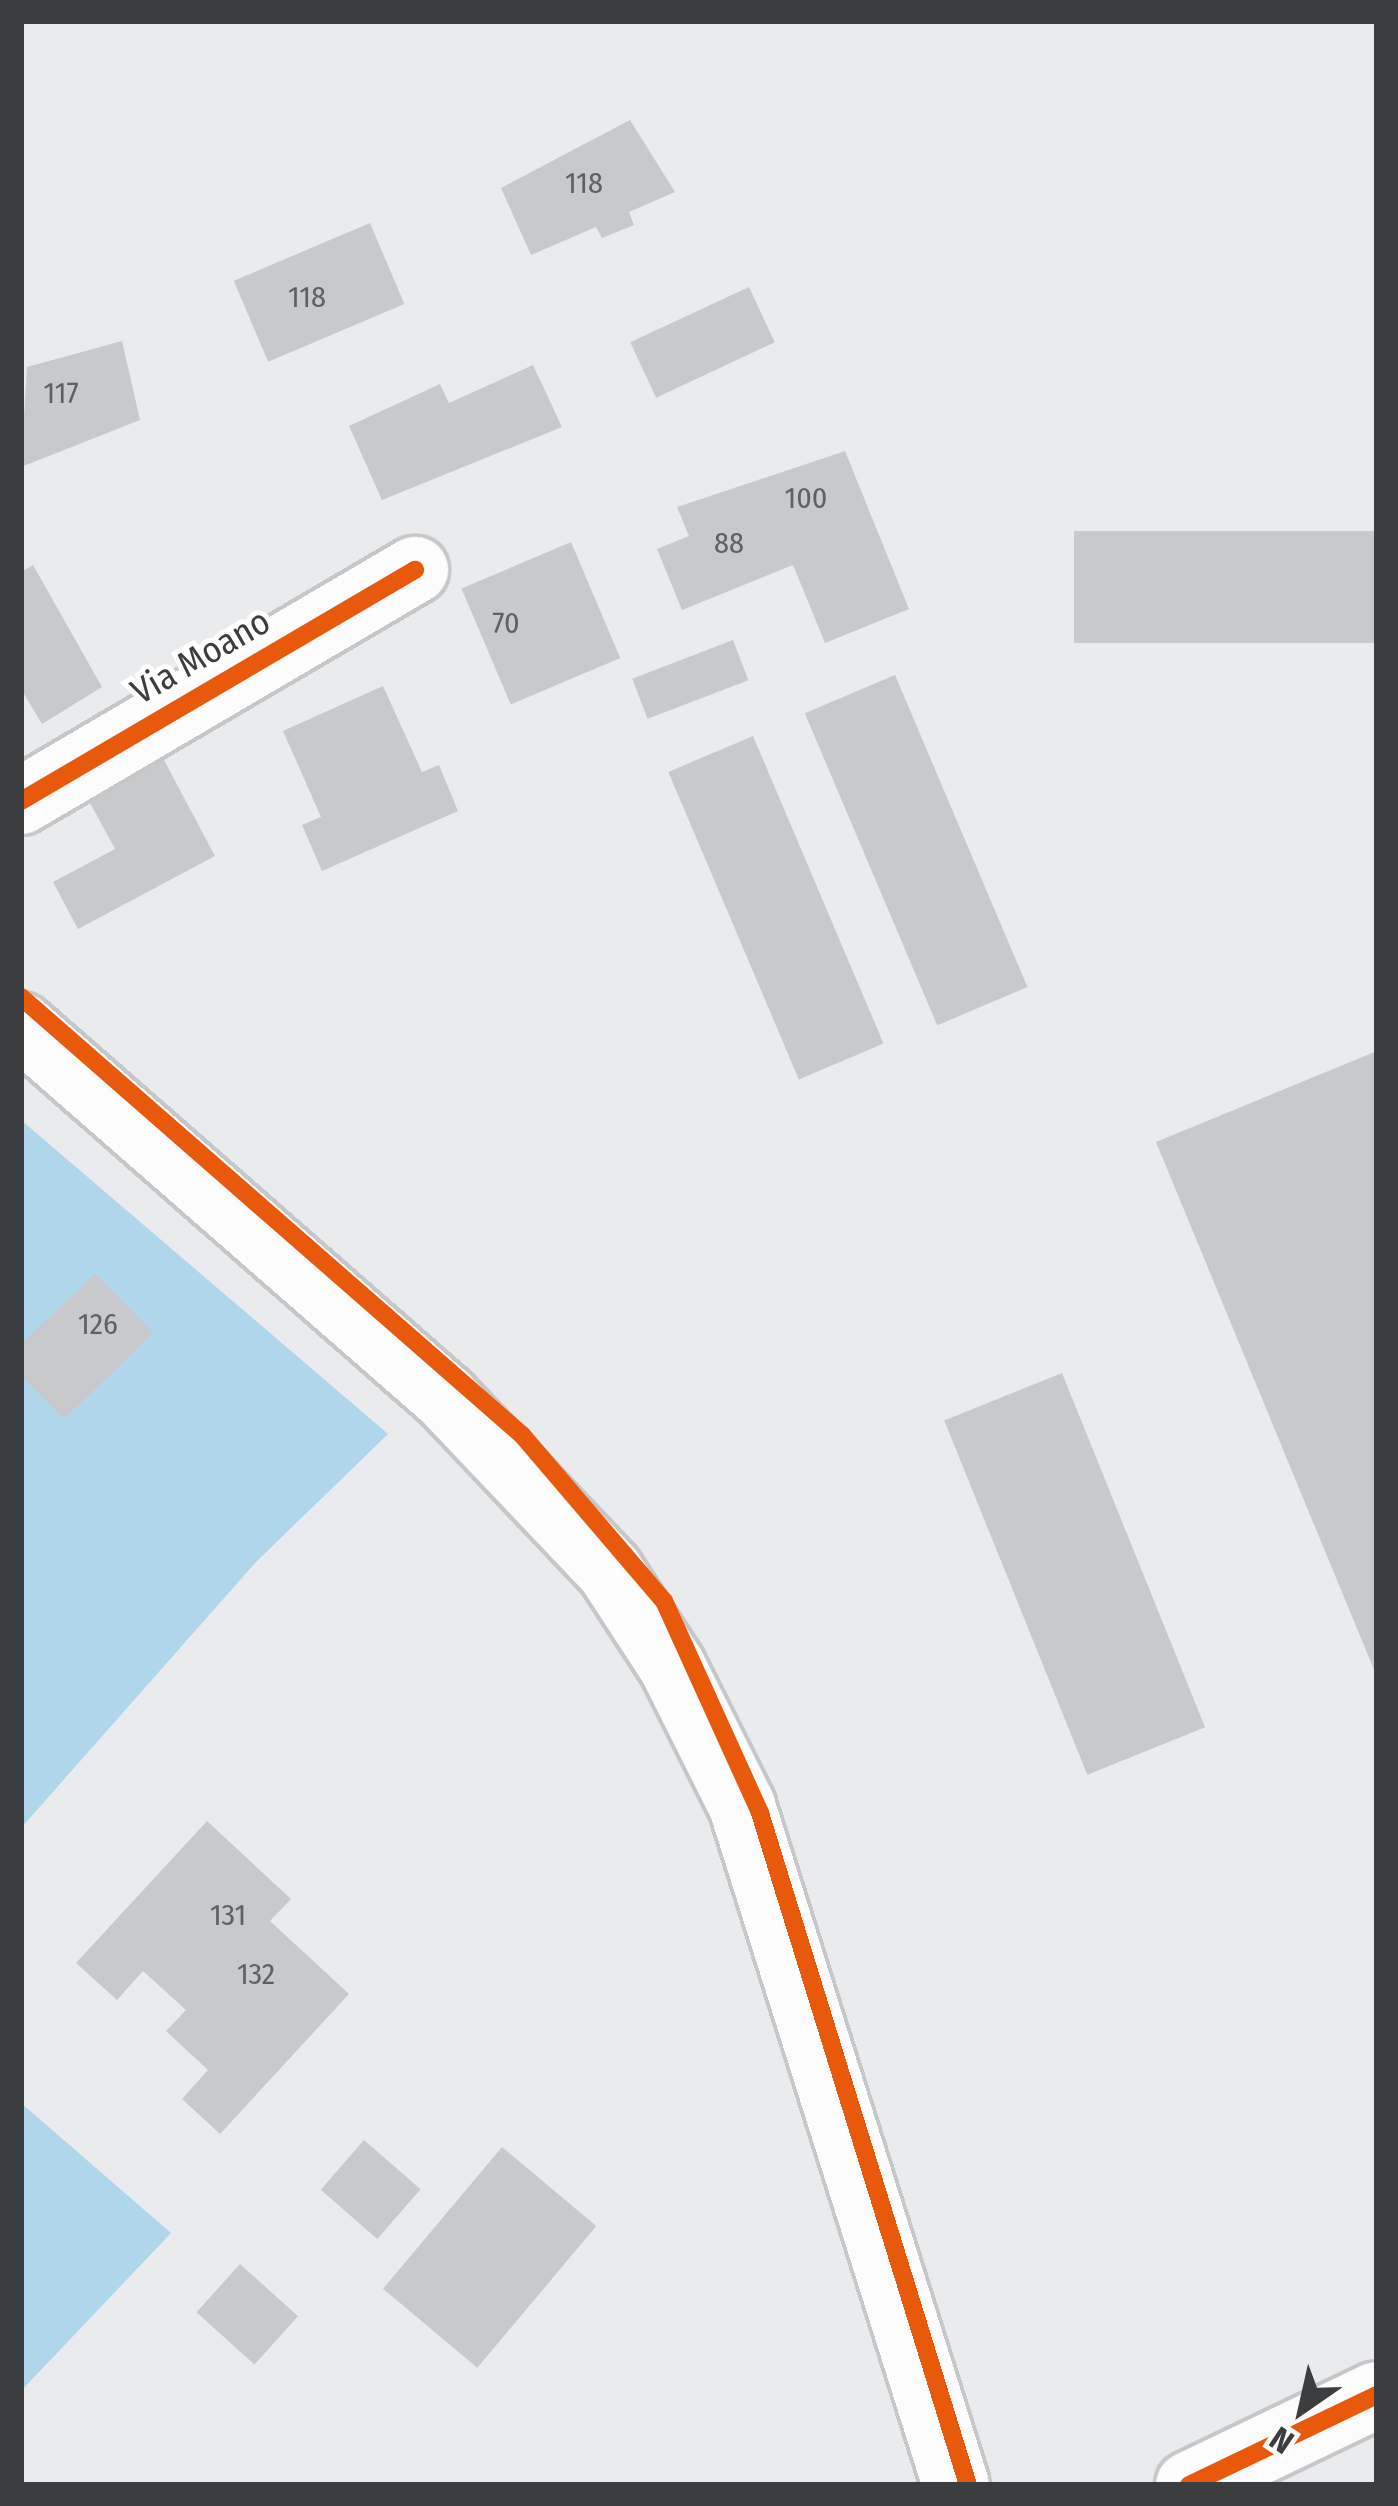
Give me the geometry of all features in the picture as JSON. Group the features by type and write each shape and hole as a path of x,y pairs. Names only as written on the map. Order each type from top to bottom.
{"main road":[{"name":"Via Moano","path":"21,802 415,570"},
{"path":"21,1026 445,1397 610,1571 672,1666 742,1806 956,2485"},
{"path":"1189,2485 1377,2395"}],"shaded area":[{"path":"21,1120 388,1434 256,1562 21,1828"},
{"path":"21,2103 171,2233 21,2391"}],"building":[{"path":"630,120 675,192 629,212 634,225 602,238 596,227 531,255 501,188"},
{"path":"370,223 404,304 268,362 234,281"},
{"path":"749,287 775,342 656,398 630,342"},
{"path":"122,341 140,420 21,467 27,367"},
{"path":"533,365 562,427 382,500 349,426 440,384 449,403"},
{"path":"845,451 909,609 825,643 793,565 682,610 657,549 689,536 677,507"},
{"path":"1074,531 1377,531 1377,643 1074,643"},
{"path":"571,542 620,658 511,704 461,588"},
{"path":"33,565 102,687 42,724 21,689 21,572"},
{"path":"733,640 748,680 648,719 632,679"},
{"path":"895,675 1027,987 937,1025 805,713"},
{"path":"383,686 422,772 439,765 458,811 322,871 302,825 321,817 283,731"},
{"path":"753,736 884,1043 799,1079 668,772"},
{"path":"156,745 215,856 78,929 53,882 115,849 81,786"},
{"path":"1377,1051 1377,1677 1156,1142"},
{"path":"95,1273 153,1333 64,1419 21,1375 21,1345"},
{"path":"1062,1373 1205,1727 1087,1775 944,1421"},
{"path":"207,1821 291,1899 270,1921 349,1994 220,2134 182,2099 208,2070 166,2031 186,2010 143,1971 117,2000 76,1963"},
{"path":"364,2140 421,2189 377,2239 321,2190"},
{"path":"502,2147 596,2226 477,2368 383,2289"},
{"path":"240,2264 298,2316 254,2364 197,2312"}],"cycle path":[{"path":"21,801 415,570"},
{"path":"21,997 522,1435 664,1601 760,1813 968,2485"},
{"path":"1189,2485 1377,2395"}]}
